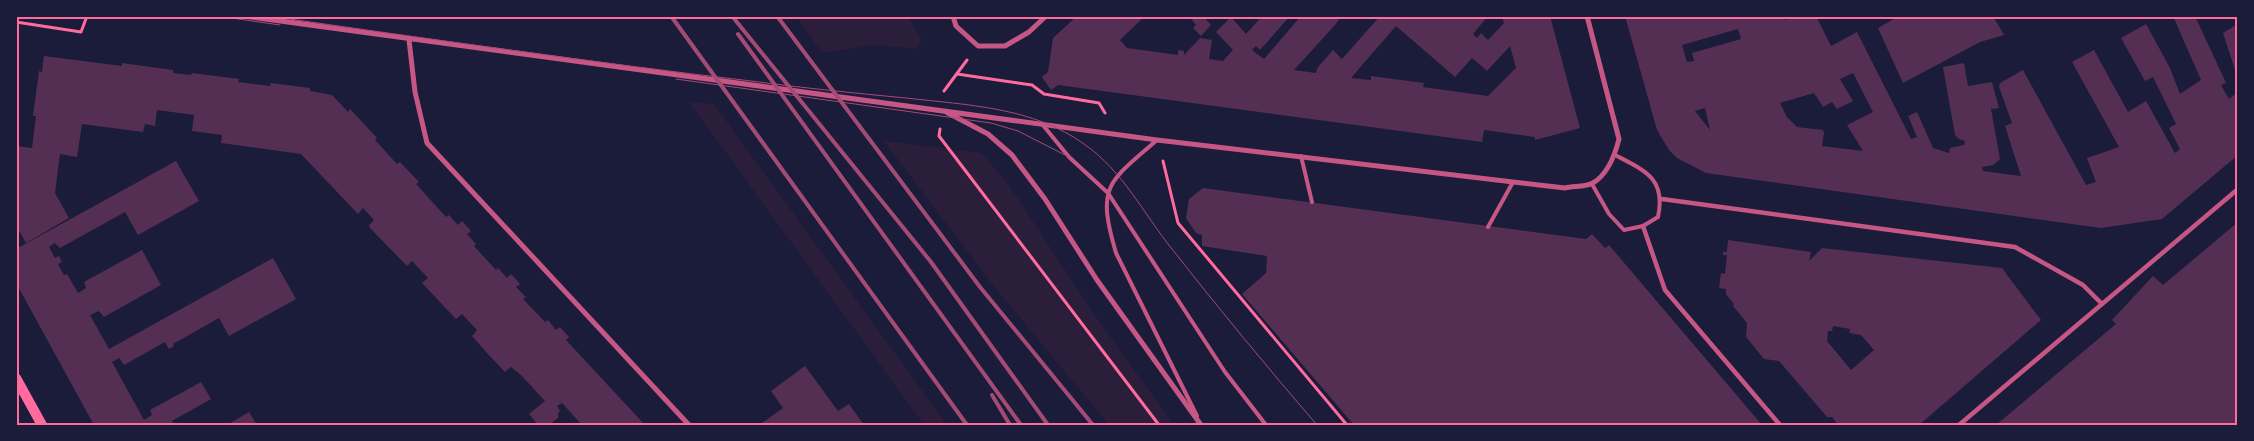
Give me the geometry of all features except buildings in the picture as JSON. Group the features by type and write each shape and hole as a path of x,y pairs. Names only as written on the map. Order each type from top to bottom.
{"main road":[{"path":"16,378 42,425"}],"street":[{"path":"244,16 409,40 941,109 1118,135 1565,188 1592,184 1606,170 1615,155 1620,139 1587,16"},
{"path":"953,16 956,26 978,46 1005,46 1029,32 1046,16"},
{"path":"409,40 415,92 427,143 689,425"},
{"path":"941,109 988,134 1012,155 1046,199 1097,280 1201,425"},
{"path":"1959,425 2238,189"},
{"path":"1662,199 2015,247 2083,285 2101,303"},
{"path":"1643,226 1664,290 1780,425"}],"lane":[{"path":"1042,124 1069,157 1108,193 1224,372 1266,425"},
{"path":"1157,140 1118,174 1108,193 1106,203 1109,228 1116,253 1201,425"},
{"path":"1592,184 1609,214 1624,230 1643,226 1658,218 1662,199 1656,183 1638,167 1615,155"},
{"path":"1301,156 1312,202"},
{"path":"1488,227 1513,182"}],"path":[{"path":"16,22 81,32 87,16"},
{"path":"978,46 944,90 940,136 1159,425"},
{"path":"957,74 1032,85 1044,94 1099,103 1118,135"},
{"path":"1157,140 1178,223 1347,425"}],"shaded area":[{"path":"796,16 908,16 922,40 917,49 877,45 822,53"},
{"path":"689,102 714,104 947,425 924,425"},
{"path":"884,141 982,153 1009,185 1094,314 1174,425 1109,425 988,279"}],"tram line":[{"path":"218,16 280,25"},
{"path":"269,16 630,66 976,106 1021,115 1043,122 1084,144 1110,167 1132,193 1161,235 1207,294 1317,425"},
{"path":"676,79 991,123 1018,131 1069,157"}],"railway":[{"path":"671,16 967,425"},
{"path":"732,16 931,262 1048,425"},
{"path":"777,16 980,287 1093,425"},
{"path":"738,34 1021,425"},
{"path":"992,395 1010,425"}]}
